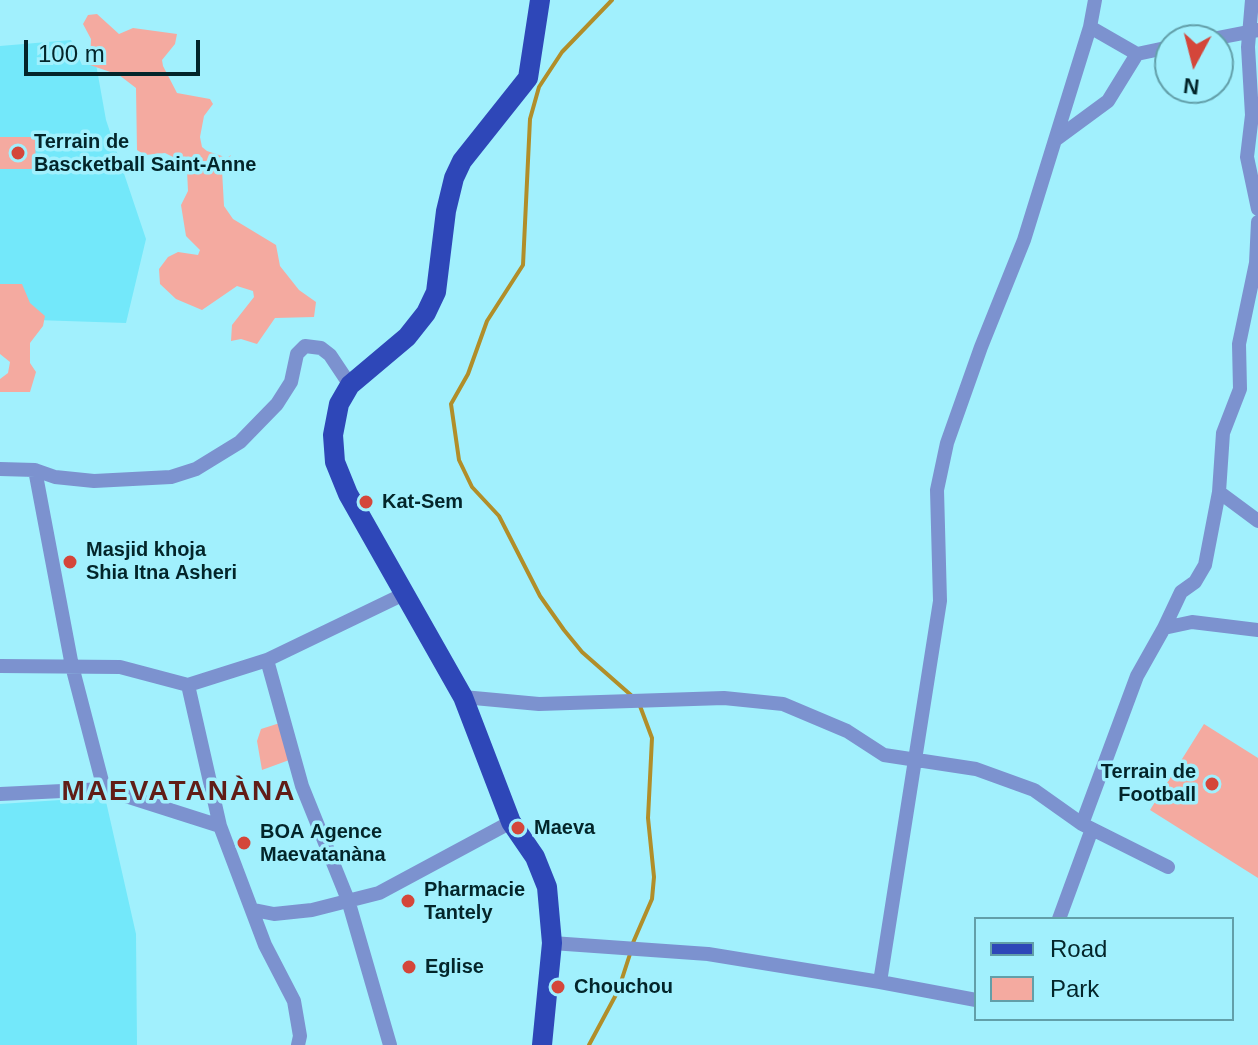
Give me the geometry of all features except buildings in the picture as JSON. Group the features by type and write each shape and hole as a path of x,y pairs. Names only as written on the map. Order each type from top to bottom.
{"main road":[{"path":"540,0 528,78 462,161 454,178 446,211 436,292 426,313 407,337 350,385 339,404 333,435 335,462 348,494 463,697 511,822 535,857 547,887 552,943 542,1045"}],"street":[{"path":"880,982 940,601 936,511 947,443 1024,240 1090,27 1095,0"},
{"path":"1252,0 1255,31 1248,47 1252,115 1247,157 1258,209"},
{"path":"1090,27 1137,54 1154,50"},
{"path":"1234,35 1255,31"},
{"path":"1055,141 1108,101 1137,54"},
{"path":"1060,917 1137,676 1181,592 1195,582 1205,565 1219,492 1223,433 1240,389 1239,344 1256,263 1258,222"},
{"path":"0,469 35,470 55,477 94,481 171,477 196,469 240,442 277,404 291,382 297,354 305,346 321,348 330,355 350,385"},
{"path":"35,470 72,666 104,789"},
{"path":"1219,492 1258,521"},
{"path":"0,666 120,667 188,685 267,660 404,594"},
{"path":"1164,628 1192,622 1258,630"},
{"path":"267,660 302,786 348,900 390,1045"},
{"path":"188,685 220,826 265,945 294,1001 300,1036 298,1045"},
{"path":"463,697 539,704 724,698 783,704 847,731 884,755 976,769 1034,790 1087,827 1168,867"},
{"path":"0,794 104,789 220,826"},
{"path":"254,910 274,914 379,893 511,822"},
{"path":"552,943 618,946 793,966 974,1000"}],"shaded area":[{"path":"71,40 82,65 96,64 106,120 146,239 126,323 36,320 0,329 0,46"},
{"path":"105,797 136,934 137,1045 0,1045 0,804"}],"green space":[{"path":"97,14 119,34 133,28 177,34 175,44 162,60 163,66 177,93 210,99 213,104 204,116 200,137 202,147 207,151 222,156 224,160 231,155 222,170 224,206 233,219 276,245 280,266 299,290 316,302 314,317 275,318 257,344 241,339 231,341 232,325 254,297 253,291 237,286 202,310 176,299 160,284 159,269 168,257 178,252 198,255 200,250 186,236 181,205 188,191 187,170 181,161 165,153 145,155 137,150 136,88 119,75 90,65 91,39 83,24 88,15"},
{"name":"Terrain de Bascketball Saint-Anne","path":"0,137 35,137 36,169 0,169"},
{"path":"0,284 22,284 30,303 45,316 43,326 30,343 30,363 36,372 30,392 0,392 0,379 8,373 10,362 0,354"},
{"path":"283,722 292,759 262,770 257,741 261,729"},
{"name":"Terrain de Football","path":"1204,724 1258,758 1258,878 1150,810"}],"waterway":[{"path":"612,0 562,52 539,87 530,119 523,265 487,321 468,374 451,404 459,460 472,487 499,516 540,596 564,630 582,652 632,696"},
{"path":"632,945 652,899 654,877 648,818 652,738 640,706"},
{"path":"589,1045 618,991 630,954"}],"place":[{"name":"Terrain de Bascketball Saint-Anne","path":"18,153"},
{"name":"Kat-Sem","path":"366,502"},
{"name":"Masjid khoja Shia Itna Asheri","path":"70,562"},
{"name":"Terrain de Football","path":"1212,784"},
{"name":"Maeva","path":"518,828"},
{"name":"BOA Agence Maevatanàna","path":"244,843"},
{"name":"Pharmacie Tantely","path":"408,901"},
{"name":"Eglise","path":"409,967"},
{"name":"Chouchou","path":"558,987"}],"district":[{"name":"MAEVATANÀNA","path":"179,792"}]}
